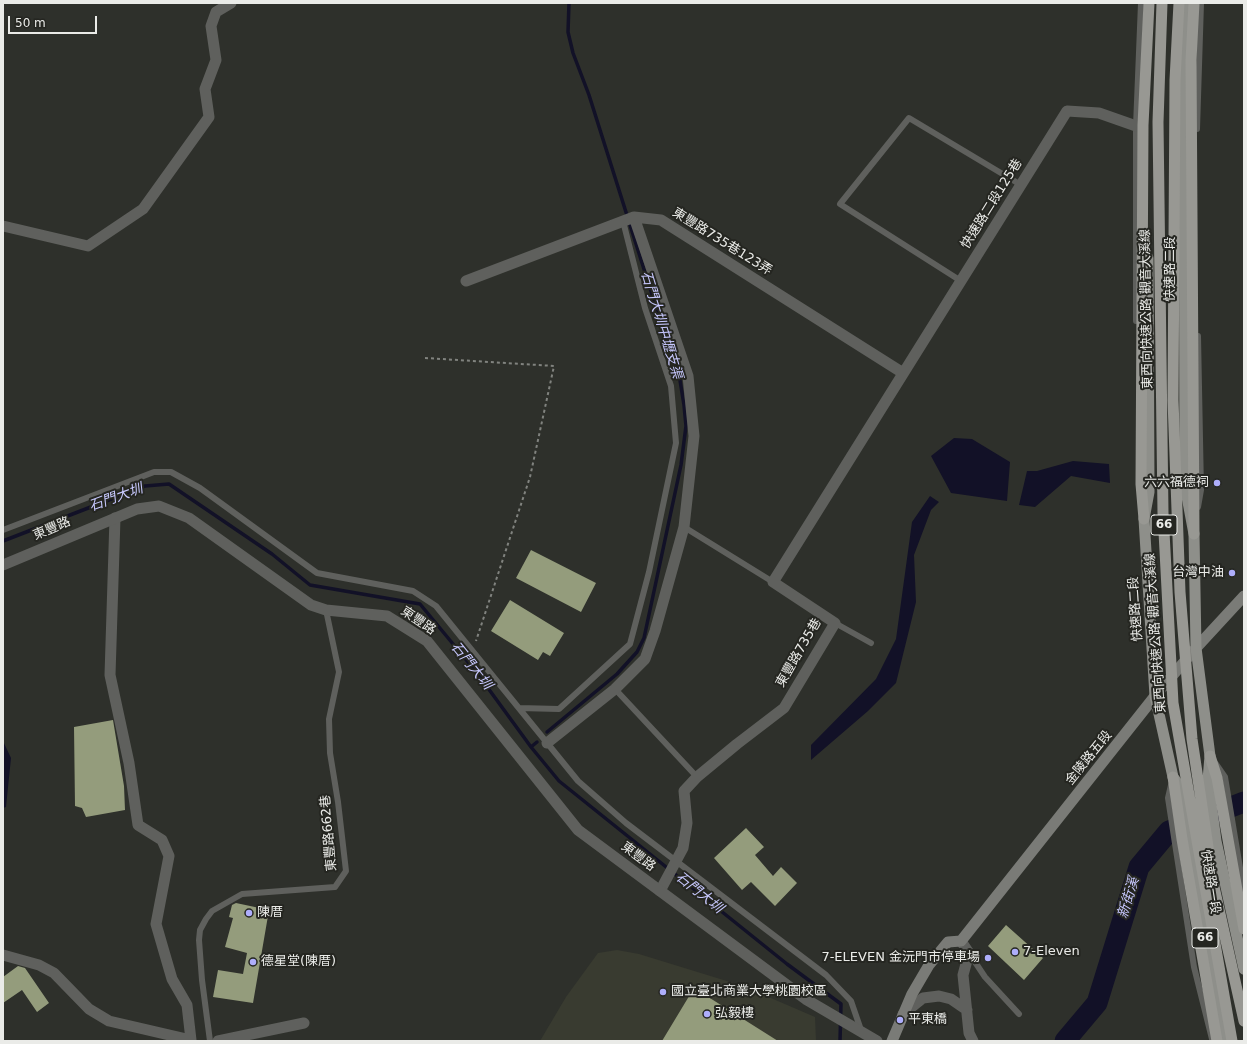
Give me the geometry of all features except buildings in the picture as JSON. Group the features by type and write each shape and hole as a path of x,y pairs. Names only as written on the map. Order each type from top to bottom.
{"highway":[{"path":"1144,519 1141,484 1142,125 1150,3"},
{"name":"東西向快速公路 觀音大溪線","path":"1162,3 1158,122 1163,513 1173,703 1232,1041"},
{"name":"東西向快速公路 觀音大溪線","path":"1179,3 1175,80 1173,400 1180,592 1192,739 1212,879 1244,1021"},
{"path":"1194,3 1191,60 1194,534"},
{"path":"1210,756 1216,778 1244,929"},
{"path":"1174,777 1182,839 1217,1041"}],"main road":[{"name":"快速路二段","path":"1150,3 1147,123 1149,492 1144,519 1156,696"},
{"name":"快速路二段","path":"1187,3 1184,45 1185,486 1194,534 1196,648"},
{"name":"金陵路五段","path":"961,941 1156,696 1196,648 1244,596"},
{"name":"66","path":"1196,648 1210,756"},
{"name":"66","path":"1156,696 1174,777"},
{"name":"快速路一段","path":"1223,821 1222,871 1244,969"},
{"name":"快速路一段","path":"1182,839 1223,1041"},
{"path":"892,1041 912,994 929,965 948,942 961,941"}],"street":[{"path":"3,226 88,246 144,209 209,117 205,89 216,60 211,26 216,12 231,3"},
{"name":"快速路二段125巷","path":"903,373 1067,111 1099,113 1136,126"},
{"path":"547,743 615,689 645,659 655,631 684,527 694,436 688,376 634,217"},
{"name":"東豐路735巷123弄","path":"466,281 634,217 661,220 903,373"},
{"path":"773,582 903,373"},
{"name":"東豐路","path":"3,565 137,509 159,506 189,518 311,605 326,610 387,616 427,641 578,830 807,1000 857,1028"},
{"path":"3,955 39,965 54,973 90,1009 108,1021 195,1040 187,1005 172,979 156,924 169,856 162,840 138,825 129,763 110,675 115,518"},
{"name":"東豐路735巷","path":"660,891 683,848 687,823 684,791 697,777 784,708 835,623 773,582"},
{"path":"961,941 969,953 963,975 969,1033 973,1041"},
{"path":"903,1014 923,998 939,996 951,999 967,1010"},
{"path":"218,1041 304,1023"},
{"path":"857,1028 877,1041"}],"lane":[{"name":"快速路二段","path":"1141,3 1136,126 1137,475 1144,519"},
{"name":"快速路二段","path":"1194,534 1201,490 1196,160 1201,3"},
{"path":"961,281 840,204 909,118 1021,185"},
{"path":"519,708 559,709 630,644 650,564 676,443 671,386 645,308 622,221"},
{"path":"3,530 154,472 171,472 200,488 317,573 413,591 436,606 578,781 626,823 672,868 826,975 851,1001 857,1028"},
{"path":"684,527 773,582"},
{"name":"東豐路662巷","path":"210,1041 202,980 199,940 200,930 206,919 212,912 242,894 335,887 346,871 338,802 330,753 329,719 339,672 326,610"},
{"path":"835,623 871,643"},
{"path":"615,689 697,777"},
{"path":"1223,821 1244,892"},
{"path":"1182,839 1194,967 1212,1041"},
{"path":"969,953 985,978 1019,1014"}],"path":[{"path":"425,358 554,366 530,477 472,650"}],"shaded area":[{"path":"954,438 972,439 1010,462 1007,501 951,493 931,456"},
{"path":"1073,461 1109,464 1110,483 1071,476 1035,507 1019,505 1027,471 1037,471"},
{"path":"930,496 939,502 931,510 914,555 916,602 896,683 868,711 811,760 811,745 876,679 896,639 912,522"},
{"path":"3,741 11,758 6,807 3,808"},
{"name":"國立臺北商業大學桃園校區","path":"617,950 639,954 743,986 815,1017 816,1041 540,1041 566,997 598,953"}],"waterway":[{"name":"石門大圳中壢支渠","path":"547,732 617,674 637,652 644,638 681,465 686,426 679,374 667,342 589,95 573,53 568,32 569,3"},
{"name":"石門大圳","path":"3,541 145,486 169,484 272,554 310,585 420,604 477,673 531,747 559,781 787,964 841,1004 840,1041"},
{"name":"石門大圳","path":"531,747 537,742"},
{"name":"新街溪","path":"1065,1041 1097,1003 1139,867 1169,831 1244,802"}],"place":[{"name":"六六福德祠","path":"1217,483"},
{"name":"台灣中油","path":"1232,573"},
{"name":"陳厝","path":"249,913"},
{"name":"7-Eleven","path":"1015,952"},
{"name":"7-ELEVEN 金沅門市停車場","path":"988,958"},
{"name":"德星堂(陳厝)","path":"253,962"},
{"name":"國立臺北商業大學桃園校區","path":"663,992"},
{"name":"弘毅樓","path":"707,1014"},
{"name":"平東橋","path":"900,1020"}]}
